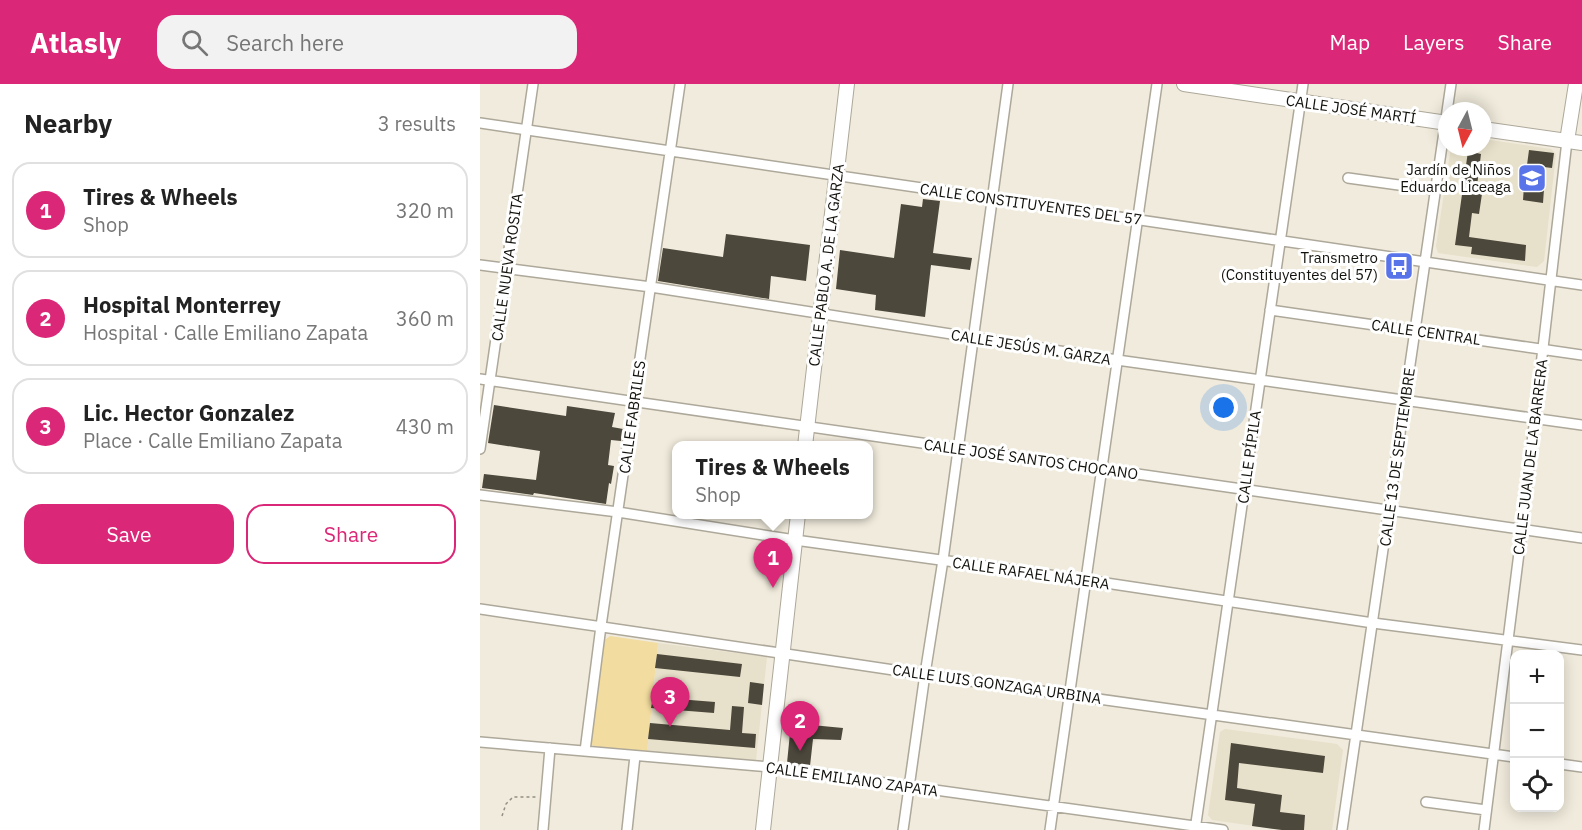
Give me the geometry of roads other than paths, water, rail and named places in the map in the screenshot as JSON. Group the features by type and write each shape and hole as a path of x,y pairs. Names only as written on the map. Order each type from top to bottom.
{"street":[{"name":"CALLE NUEVA ROSITA","path":"480,449 485,380 507,269 533,84"},
{"name":"CALLE FABRILES","path":"585,751 680,84"},
{"name":"CALLE PABLO A. DE LA GARZA","path":"806,441 847,84"},
{"path":"903,830 943,560 1008,84"},
{"path":"1050,830 1157,84"},
{"name":"CALLE JOSÉ MARTÍ","path":"1184,84 1438,122"},
{"name":"CALLE PÍPILA","path":"1196,828 1303,84"},
{"name":"CALLE 13 DE SEPTIEMBRE","path":"1449,102 1451,84"},
{"name":"CALLE JUAN DE LA BARRERA","path":"1484,830 1567,141 1576,84"},
{"name":"CALLE CONSTITUYENTES DEL 57","path":"480,123 1582,285"},
{"path":"1492,130 1582,143"},
{"name":"CALLE 13 DE SEPTIEMBRE","path":"1342,830 1441,156"},
{"path":"1348,178 1436,190"},
{"name":"CALLE JESÚS M. GARZA","path":"480,265 651,287 1117,360 1582,425"},
{"name":"CALLE CENTRAL","path":"1270,310 1582,355"},
{"name":"CALLE JOSÉ SANTOS CHOCANO","path":"485,380 958,450 1582,538"},
{"name":"CALLE RAFAEL NÁJERA","path":"480,495 618,512 795,540 1373,623 1582,650"},
{"path":"763,830 797,519"},
{"name":"CALLE LUIS GONZAGA URBINA","path":"480,609 1510,756"},
{"name":"CALLE EMILIANO ZAPATA","path":"480,742 770,768 1223,830"},
{"path":"543,830 550,748"},
{"path":"627,830 635,756"},
{"path":"1564,765 1582,767"},
{"path":"1426,802 1486,810"}],"place":[{"name":"Jardín de Niños Eduardo Liceaga","path":"1532,178"},
{"name":"Transmetro (Constituyentes del 57)","path":"1399,266"},
{"name":"Tires & Wheels","path":"773,588"},
{"name":"Lic. Hector Gonzalez","path":"670,727"},
{"name":"Hospital Monterrey","path":"800,751"}]}
